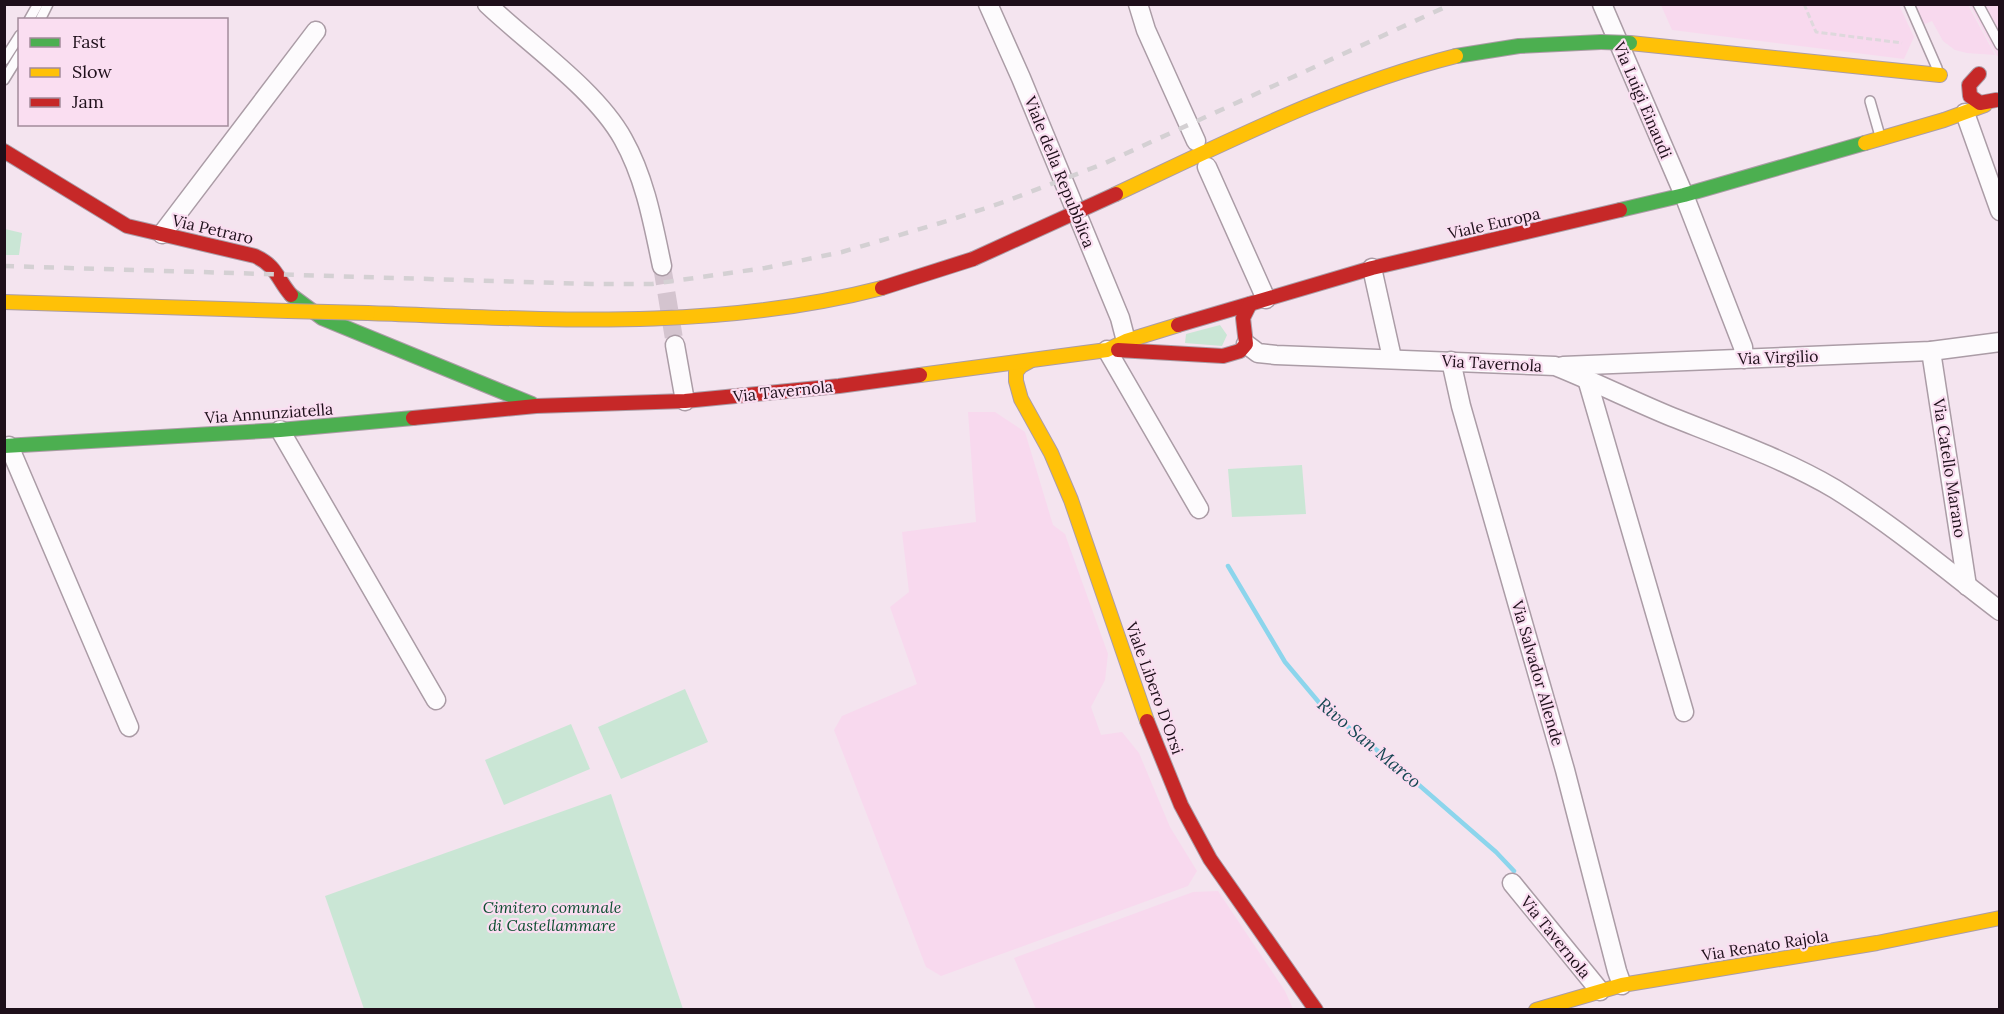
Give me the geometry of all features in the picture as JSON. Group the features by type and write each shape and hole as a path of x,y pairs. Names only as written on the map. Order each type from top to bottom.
{"main road":[{"path":"4,302 573,320 679,319 754,311 834,298 897,285 973,259 1330,95 1417,66 1471,52 1562,42 1630,43 1950,75 1986,75 1971,80 1965,113"},
{"name":"Viale Europa","path":"1950,75 1969,92 1976,102 1994,99"},
{"name":"Viale Europa","path":"1030,361 1107,350 1126,341 1187,322 1372,268 1684,195 1965,113 1994,99"},
{"name":"Via Petraro","path":"4,151 128,226 268,261 277,270 284,286 292,296 322,318 536,406"},
{"path":"1107,350 1190,355 1232,354 1240,351 1246,345 1242,319 1244,311 1258,302"},
{"path":"1227,311 1238,314 1242,319"},
{"path":"1187,322 1179,337 1183,347 1190,355"},
{"path":"1018,394 1016,372 1030,361"},
{"name":"Via Tavernola","path":"536,406 685,401 839,386 1030,361"},
{"name":"Viale Libero D'Orsi","path":"976,368 1002,381 1018,394 1042,436 1072,501 1144,713 1181,806 1210,859 1263,938 1316,1010"},
{"name":"Via Annunziatella","path":"7,446 280,430 536,406"},
{"name":"Via Renato Rajola","path":"1536,1010 1622,985 1877,943 2000,918"}],"street":[{"path":"487,4 601,108 623,139 641,178 662,266"},
{"name":"Viale della Repubblica","path":"988,4 1098,264 1120,318 1126,341"},
{"path":"1138,4 1146,30 1196,141"},
{"name":"Via Luigi Einaudi","path":"1602,4 1684,195 1743,347 1744,359"},
{"path":"162,234 316,31"},
{"path":"1965,113 2000,211"},
{"path":"1208,167 1258,302"},
{"path":"1372,268 1392,358"},
{"name":"Via Virgilio","path":"1555,366 1931,351 2000,342"},
{"path":"675,345 685,401"},
{"name":"Via Tavernola","path":"1246,345 1258,353 1267,354 1555,366 1622,397 1762,453 1832,488 1886,522 2000,611"},
{"path":"1107,350 1199,509"},
{"name":"Via Catello Marano","path":"1931,351 1968,586"},
{"name":"Via Salvador Allende","path":"1451,361 1461,406 1562,759 1622,985"},
{"path":"1587,379 1684,712"},
{"path":"280,430 436,700"},
{"path":"7,446 129,727"},
{"name":"Via Tavernola","path":"1512,883 1600,991"}],"lane":[{"path":"30,18 38,4"},
{"path":"41,18 48,4"},
{"path":"1909,4 1950,75"},
{"path":"1978,4 2000,45"},
{"path":"4,60 18,38"},
{"path":"4,80 18,57"},
{"path":"1870,101 1881,138"}],"path":[{"path":"1804,4 1816,32 1902,43"}],"shaded area":[{"path":"1661,5 1899,5 1914,37 1904,59 1672,30"},
{"path":"1902,5 1968,5 1995,55 1955,50 1943,41 1932,21 1916,28"},
{"path":"1970,5 1999,5 1999,56 1997,56"},
{"path":"968,412 995,412 1025,432 1053,525 1065,534 1108,654 1105,680 1091,707 1101,735 1122,732 1139,753 1170,827 1197,871 1188,886 941,976 926,967 834,730 842,716 917,684 890,607 909,592 902,532 976,522"},
{"path":"1218,891 1285,991 1293,1009 1036,1009 1014,958 1193,892"}],"green space":[{"path":"5,229 22,233 19,255 5,255"},
{"path":"1220,325 1227,335 1222,346 1185,343 1186,334"},
{"path":"1302,465 1306,514 1232,517 1228,469"},
{"path":"685,689 708,742 621,779 598,727"},
{"path":"571,724 590,769 504,805 485,760"},
{"name":"Cimitero comunale di Castellammare","path":"611,794 683,1009 364,1009 325,896"}],"waterway":[{"name":"Rivo San Marco","path":"1228,566 1285,662 1322,706 1404,772 1496,852 1514,871"}],"tunnel":[{"path":"662,266 675,345"}],"railway":[{"path":"4,266 592,284 652,284 765,268 842,252 947,221 1103,164 1452,4"}],"traffic: fast":[{"path":"1456,56 1519,46 1601,42"},
{"path":"1601,42 1630,43"},
{"path":"1620,210 1684,195 1865,143"},
{"path":"291,295 322,318 532,404"},
{"path":"4,446 280,430 413,418"}],"traffic: slow":[{"path":"1630,43 1940,75"},
{"path":"1116,194 1241,135 1325,99 1411,68 1456,56"},
{"path":"1865,143 1944,120 1985,105"},
{"path":"368,313 562,319 690,317 818,302 882,288"},
{"path":"4,302 288,311"},
{"path":"288,311 368,313"},
{"path":"920,375 1107,350 1126,341 1178,325"},
{"path":"1030,361 1016,372 1021,399 1051,453 1071,500 1147,721"},
{"path":"1536,1010 1622,985 1877,943 2000,918"}],"traffic: jam":[{"path":"1979,74 1969,85 1970,96 1980,103 1996,100"},
{"path":"4,151 127,226 255,256 268,264 291,295"},
{"path":"973,259 1116,194"},
{"path":"1178,325 1372,268 1620,210"},
{"path":"882,288 973,259"},
{"path":"1118,350 1223,356 1240,351 1246,344 1243,318 1250,304"},
{"path":"413,418 536,406 685,401 839,386 920,375"},
{"path":"1147,721 1181,805 1210,859 1316,1010"}]}
